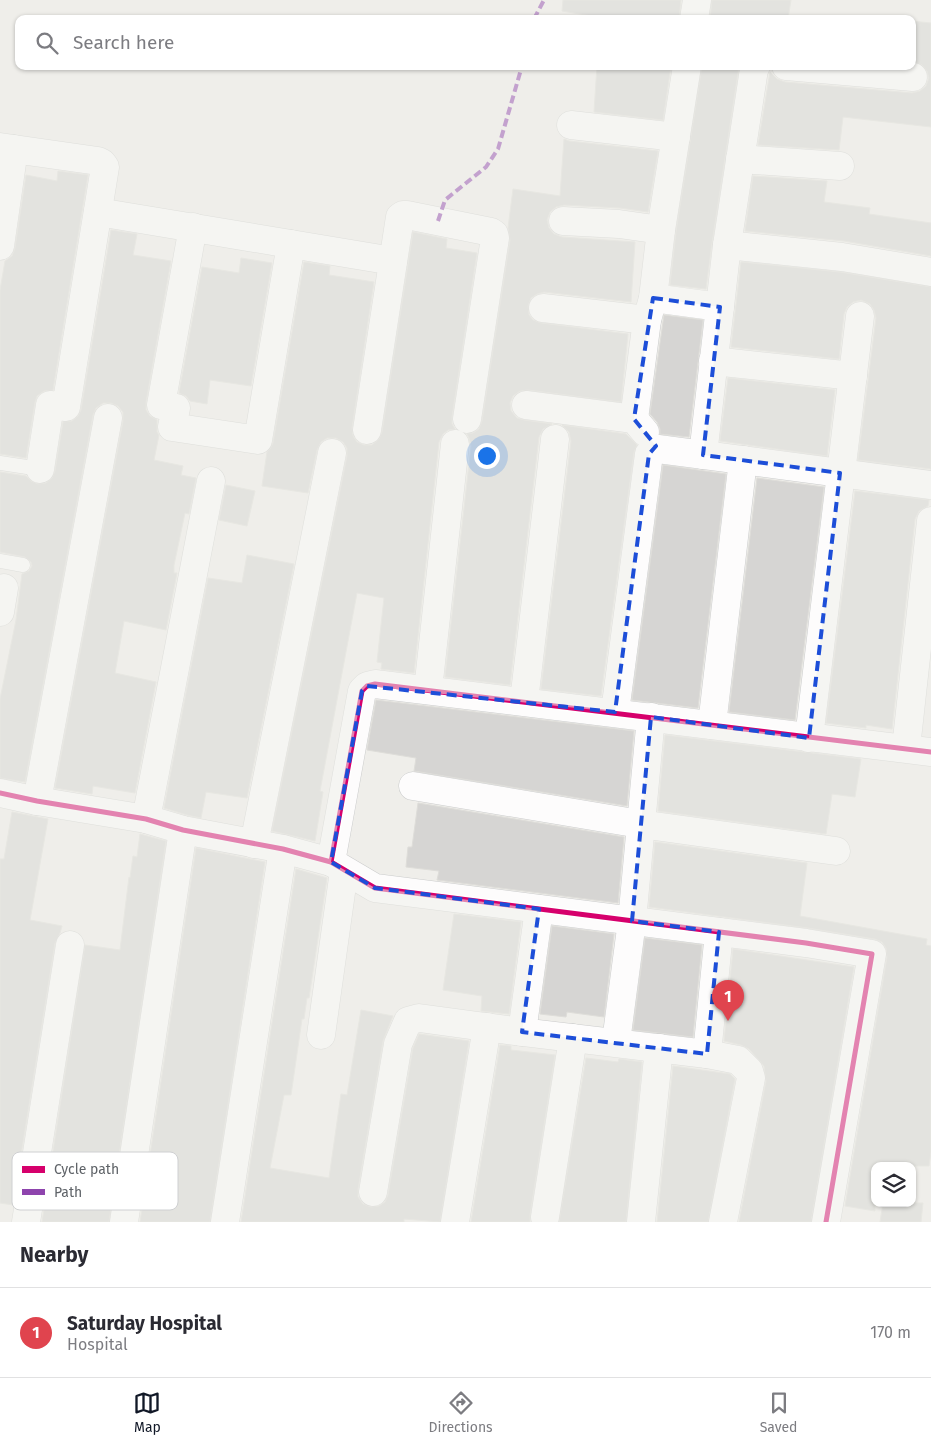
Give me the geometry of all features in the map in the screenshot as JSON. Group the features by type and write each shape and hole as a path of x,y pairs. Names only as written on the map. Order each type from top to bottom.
{"street":[{"path":"695,15 697,0"},
{"path":"634,419 685,70"},
{"path":"703,455 728,245 754,70"},
{"path":"832,70 913,77"},
{"path":"570,125 676,137"},
{"path":"0,246 7,148 102,163 104,167 98,212 66,407 50,405 40,469"},
{"path":"740,159 840,166"},
{"path":"98,212 393,262"},
{"path":"366,430 400,216 402,215 491,232 496,238 467,419"},
{"path":"563,221 619,224 661,230"},
{"path":"193,228 161,405 176,408 172,427 258,440 291,244"},
{"path":"728,245 842,257 931,272"},
{"path":"543,308 650,309 720,307"},
{"path":"809,738 860,316"},
{"path":"714,361 853,376"},
{"path":"526,405 634,419 658,449"},
{"path":"37,801 108,418"},
{"path":"524,702 555,439"},
{"path":"428,690 455,444"},
{"path":"614,712 649,454 653,450 658,449 931,485"},
{"path":"254,844 332,453"},
{"path":"712,724 743,460"},
{"path":"146,819 211,482"},
{"path":"321,1035 338,867 362,691 366,686 375,684 428,690 918,750 931,521"},
{"path":"616,1042 632,921 650,717"},
{"path":"413,786 640,824 836,851"},
{"path":"0,795 146,819 183,830 283,849 338,867 375,888 806,943 872,954 826,1222"},
{"path":"135,1152 183,830"},
{"path":"225,1222 283,849"},
{"path":"522,1032 539,909"},
{"path":"707,1054 719,932"},
{"path":"37,1152 70,945"},
{"path":"373,1192 398,1044 408,1021 419,1018 616,1042 738,1060 750,1071 751,1078 723,1222"},
{"path":"455,1222 488,1027"},
{"path":"545,1217 573,1038"},
{"path":"641,1222 659,1048"}],"lane":[{"path":"0,464 40,469"},
{"path":"0,561 23,565"}],"highlighted area":[{"path":"653,298 720,307 703,455 840,473 809,738 651,717 632,921 719,932 707,1054 522,1032 539,909 375,888 331,862 362,691 367,686 615,712 649,454 656,446 634,419"}],"building":[{"path":"563,0 681,0 679,15 586,15 562,11"},
{"path":"712,0 791,0 789,15 710,15"},
{"path":"916,21 931,23 931,127 843,117 839,150 758,145 770,72 777,79 785,82 912,93 920,91 926,86 929,78 927,71 922,65 916,63"},
{"path":"597,70 670,70 663,120 594,112"},
{"path":"701,70 738,70 706,289 670,285 676,232"},
{"path":"564,139 658,151 648,212 620,208 564,205 556,207 550,212 547,220 549,228 554,234 562,237 635,242 631,302 544,292 531,298 528,306 529,315 533,320 541,323 628,334 621,402 528,390 520,391 513,396 510,403 511,411 517,418 552,424 543,429 539,437 510,685 445,677 471,446 467,434 479,429 482,421 510,240 508,228 513,189 560,196"},
{"path":"58,171 88,175 53,390 44,391 37,396 26,458 0,454 0,290 5,261 12,256 15,248 26,175 57,181"},
{"path":"753,176 827,181 824,202 870,208 869,214 931,223 931,256 844,241 745,231"},
{"path":"111,230 137,234 133,255 171,261 146,410 150,416 157,420 157,432 159,435 154,460 183,466 181,475 196,478 189,514 185,513 174,565 174,573 177,573 166,630 124,621 115,673 156,682 135,793 93,786 92,794 55,788 123,421 123,412 118,406 111,403 103,403 96,408 93,415 25,782 0,778 0,699 16,620 22,574 29,571 32,566 31,562 25,557 0,552 0,472 26,476 38,484 46,483 52,478 55,471 63,422 72,421 81,410"},
{"path":"413,232 447,239 446,248 477,253 452,417 452,424 455,429 448,430 443,434 439,442 414,673 381,669 382,663 377,662 384,598 357,593 320,791 323,792 315,841 272,831 347,456 347,448 343,442 336,438 327,438 321,442 317,450 308,493 262,486 267,452 273,443 304,262 330,266 329,275 374,282 352,428 353,436 357,442 364,445 372,445 379,439 382,432"},
{"path":"241,258 272,263 251,386 210,380 207,404 190,401 186,396 179,393 202,267 239,273"},
{"path":"741,262 840,272 931,287 931,469 858,460 876,318 870,304 861,300 853,302 847,307 844,314 839,359 731,347"},
{"path":"664,315 703,320 689,437 660,434 657,422 650,414"},
{"path":"728,378 835,390 827,456 720,441"},
{"path":"562,425 626,434 637,445 634,452 601,696 541,689 571,441 569,432"},
{"path":"663,465 726,474 698,708 632,700"},
{"path":"757,478 824,487 795,720 729,712"},
{"path":"226,485 255,491 247,526 219,520"},
{"path":"855,491 929,500 928,506 919,511 915,519 892,729 866,725 866,728 826,723"},
{"path":"247,555 294,564 247,798 206,792 201,818 164,808 208,578 242,583"},
{"path":"376,700 634,731 627,806 414,771 416,758 367,750"},
{"path":"665,735 861,759 855,797 832,794 826,834 658,811"},
{"path":"418,803 624,837 618,903 437,880 439,871 406,867 408,847 412,847"},
{"path":"12,812 48,819 30,920 62,926 55,943 21,1152 12,1152 12,1205 0,1203 0,859 4,859"},
{"path":"140,834 166,841 119,1152 53,1152 85,945 120,950 129,877 133,856 137,857"},
{"path":"655,842 807,863 800,916 927,939 926,945 931,946 931,1152 929,1166 916,1166 916,1162 871,1162 871,1207 875,1207 875,1211 845,1206 887,957 886,948 882,942 875,939 808,928 649,907"},
{"path":"196,848 265,862 210,1222 140,1222 142,1210 178,1210 178,1152 150,1152"},
{"path":"296,869 327,878 309,998 307,998 304,1019 302,1019 291,1095 284,1095 270,1168 329,1178 341,1094 347,1095 361,1010 393,1016 383,1041 358,1197 363,1204 371,1207 379,1206 385,1202 388,1195 413,1048 419,1034 469,1041 440,1222 404,1219 404,1222 241,1222"},
{"path":"454,914 521,922 509,1014 481,1011 482,996 443,990"},
{"path":"552,926 614,934 604,1017 567,1012 566,1017 540,1014"},
{"path":"645,938 702,945 693,1037 633,1030"},
{"path":"733,949 854,967 811,1222 739,1222 766,1081 764,1066 749,1049 724,1041"},
{"path":"500,1045 511,1046 511,1050 555,1055 530,1222 471,1222"},
{"path":"586,1058 618,1062 619,1059 642,1062 626,1222 559,1222"},
{"path":"673,1066 730,1074 735,1079 708,1222 657,1222"},
{"path":"916,1203 923,1203 921,1222 880,1222 882,1207 916,1207"},
{"path":"44,1210 111,1210 109,1222 42,1222"}],"marked path":[{"path":"536,15 544,0"},
{"path":"438,221 445,200 486,167 498,149 521,70"}],"cycle path":[{"path":"331,862 362,691 367,686 375,684 931,752"},
{"path":"0,793 146,819 183,830 283,849 331,862 375,888 806,943 872,954 826,1222"}],"place":[{"name":"Saturday Hospital","path":"728,1021"}]}
